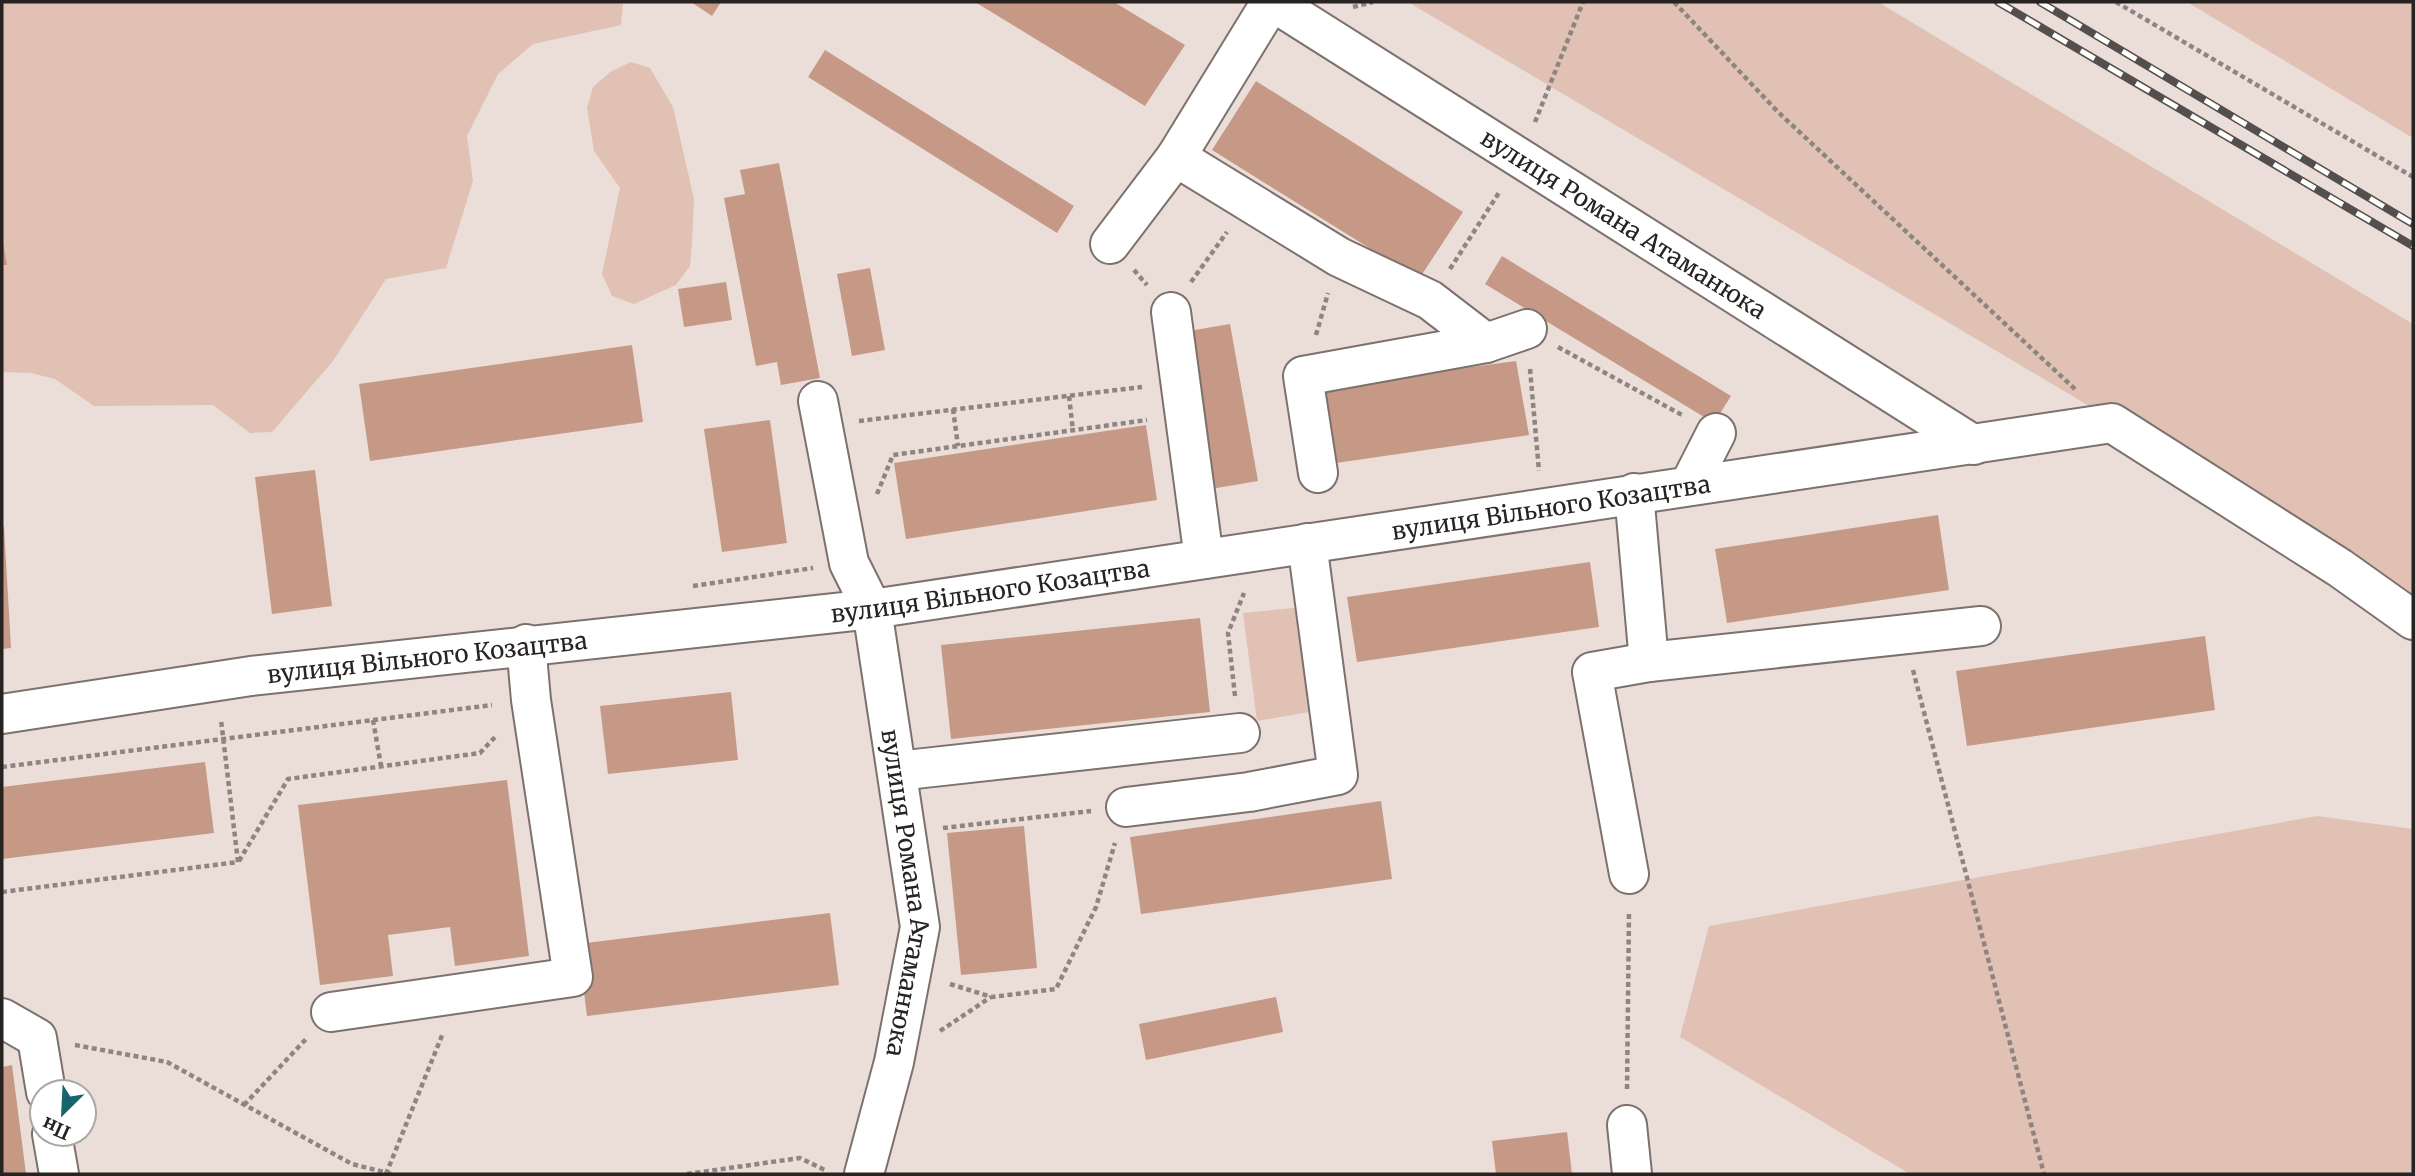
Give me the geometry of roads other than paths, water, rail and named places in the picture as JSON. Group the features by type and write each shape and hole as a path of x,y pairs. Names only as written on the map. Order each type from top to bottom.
{"street":[{"path":"1110,244 1176,157 1272,2"},
{"name":"вулиця Романа Атаманюка","path":"1272,2 1974,445"},
{"path":"1176,157 1339,257 1430,300 1486,343"},
{"path":"1171,312 1204,559"},
{"path":"1318,473 1303,376 1486,343 1527,329"},
{"name":"вулиця Романа Атаманюка","path":"819,413 849,563 872,609 920,927 894,1062 864,1174"},
{"name":"вулиця Вільного Козацтва","path":"2,713 217,681 526,644 872,609 1542,506 2112,423 2340,568 2413,620"},
{"path":"1690,484 1716,433"},
{"path":"1634,493 1649,662"},
{"path":"1126,807 1250,792 1338,775 1307,543"},
{"path":"1629,874 1592,672 1649,662 1981,626"},
{"path":"331,1012 573,977 531,700 526,644"},
{"path":"897,771 1240,733"},
{"path":"2,1018 37,1038 44,1078"},
{"path":"1627,1125 1632,1174"},
{"path":"54,1148 59,1174"}],"railway":[{"path":"1998,2 2413,246"},
{"path":"2040,2 2413,224"}]}
